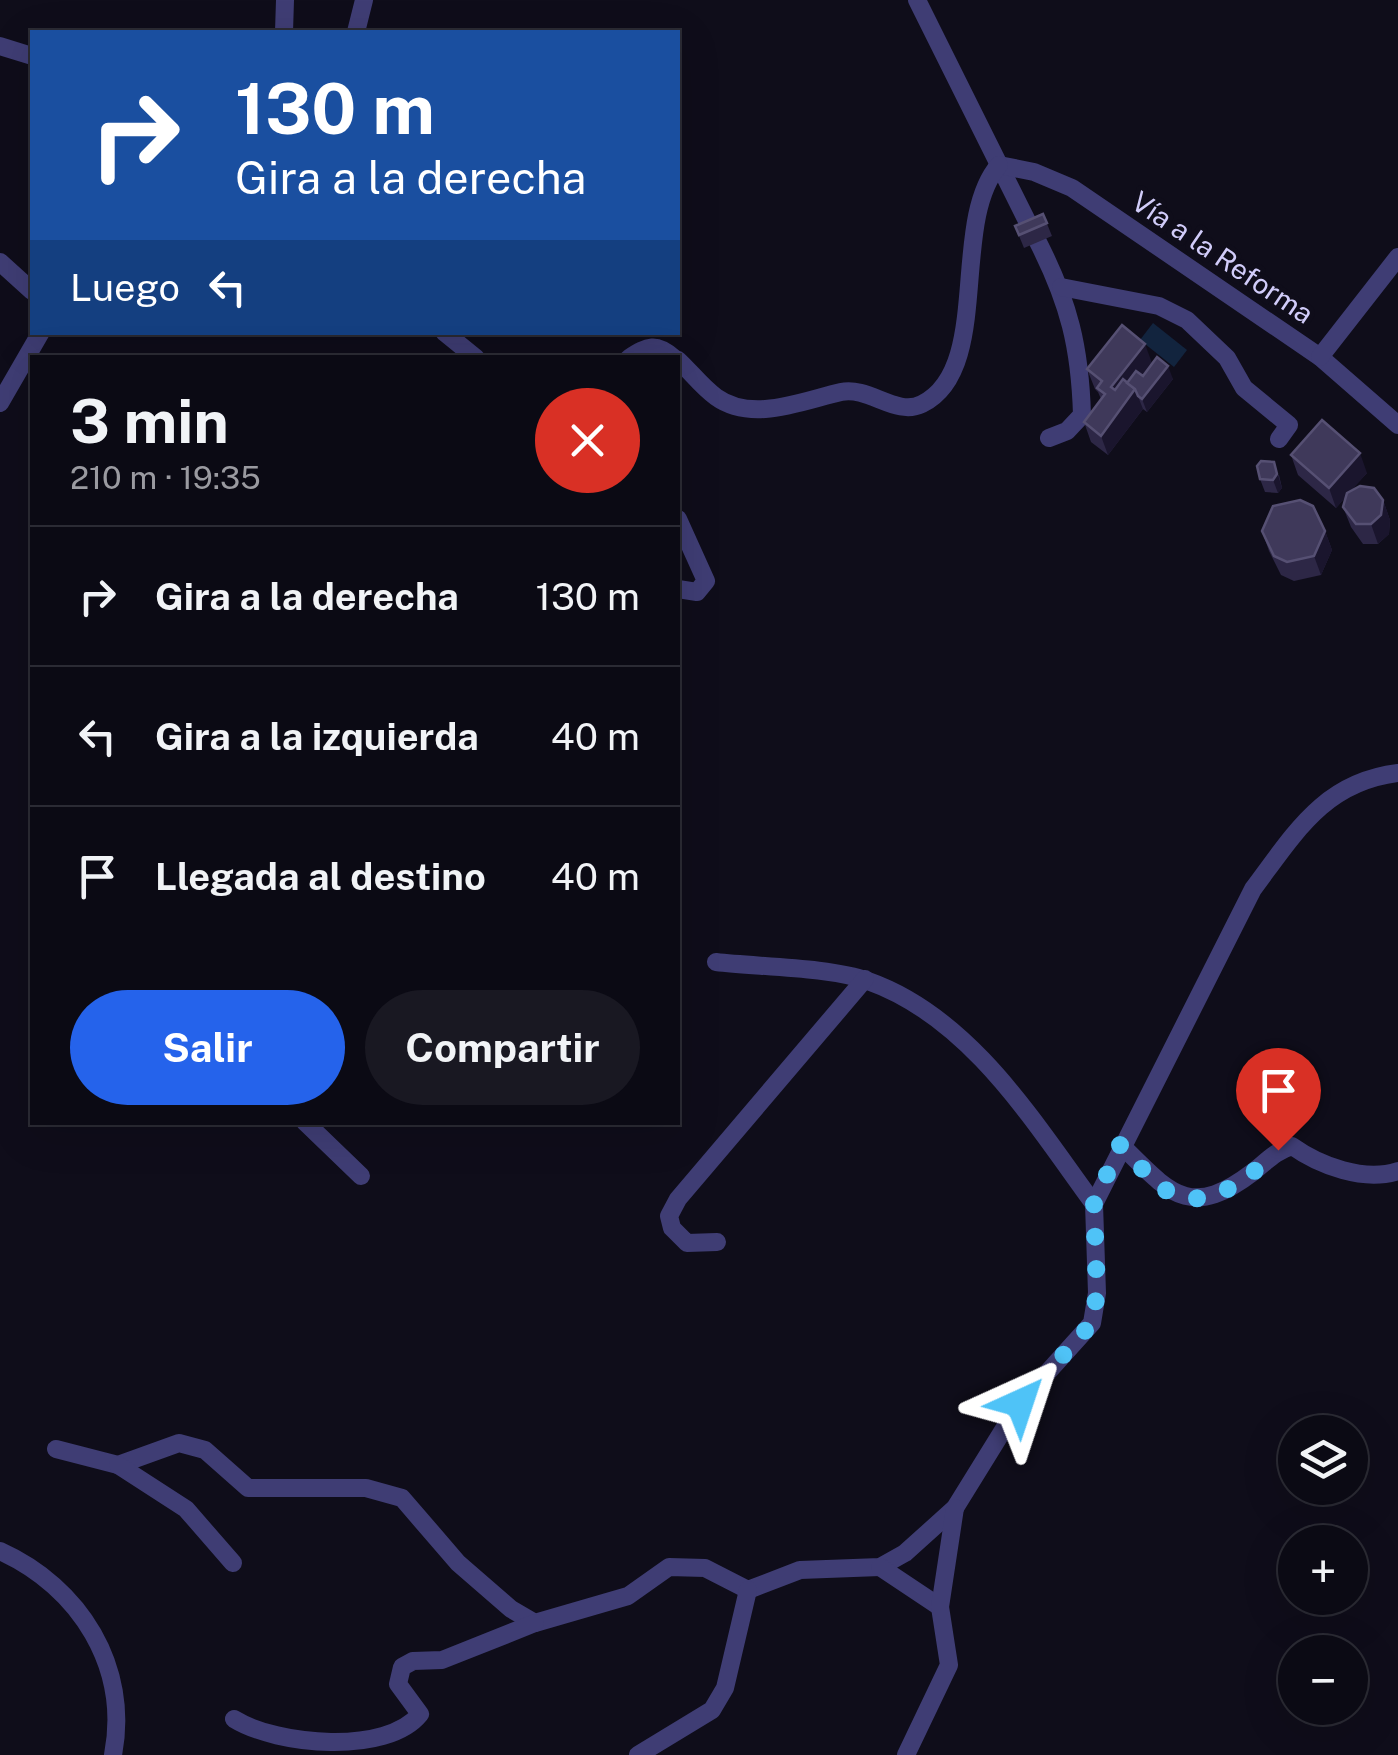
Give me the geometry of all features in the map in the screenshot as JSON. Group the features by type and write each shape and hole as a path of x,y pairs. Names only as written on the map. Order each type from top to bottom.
{"street":[{"path":"284,30 285,0"},
{"path":"356,30 364,0"},
{"path":"917,0 1071,312 1082,415 1067,431 1048,438"},
{"path":"0,46 30,55"},
{"path":"680,363 713,396 734,409 766,409 850,390 906,408 921,405 942,389 956,361 974,220 982,190 999,165"},
{"name":"Vía a la Reforma","path":"999,165 1034,172 1072,188 1320,357 1398,425"},
{"path":"1320,357 1398,256"},
{"path":"0,262 30,289"},
{"path":"1061,287 1144,302 1187,320 1228,358 1244,388 1289,425 1278,439"},
{"path":"0,404 39,335"},
{"path":"448,335 472,355"},
{"path":"634,355 650,346 662,347 671,355"},
{"path":"680,523 706,580 697,592 680,589"},
{"path":"234,1719 257,1733 300,1748 371,1745 413,1727 420,1714 398,1684 402,1666 442,1660 535,1623 628,1596 669,1567 705,1568 748,1590 800,1570 880,1567 906,1553 955,1508 1020,1403 1092,1323 1097,1293 1094,1204 1120,1145 1253,888 1288,842 1344,786 1368,776 1398,773"},
{"path":"716,962 865,979 910,1000 957,1035 1020,1104 1094,1204"},
{"path":"717,1242 687,1243 672,1228 669,1216 678,1198 865,979"},
{"path":"308,1125 361,1176"},
{"path":"1120,1145 1170,1193 1195,1201 1236,1184 1278,1150 1292,1146 1340,1170 1386,1174 1398,1171"},
{"path":"118,1465 179,1444 205,1450 248,1488 366,1488 402,1498 458,1563 511,1609 535,1623"},
{"path":"56,1449 118,1465 186,1509 233,1563"},
{"path":"906,1755 949,1666 940,1606 955,1508"},
{"path":"0,1551 31,1565 84,1618 116,1686 119,1723 113,1755"},
{"path":"880,1567 940,1606"},
{"path":"638,1755 712,1710 725,1688 748,1590"}],"water":[{"path":"1153,323 1187,350 1174,367 1140,340"}],"building":[{"path":"1043,214 1047,223 1019,235 1015,226"},
{"path":"1122,325 1145,344 1111,387 1115,390 1123,379 1135,389 1101,436 1084,422 1105,394 1097,388 1102,381 1087,369"},
{"path":"1157,357 1168,366 1142,399 1127,383 1136,371 1143,376"},
{"path":"1322,420 1360,453 1329,488 1291,455"},
{"path":"1261,461 1274,462 1277,474 1273,480 1260,479 1257,466"},
{"path":"1360,486 1374,488 1383,500 1381,515 1371,524 1356,524 1343,507 1347,493"},
{"path":"1300,500 1313,506 1325,531 1314,556 1287,562 1274,556 1262,531 1273,506"}],"route":[{"path":"1020,1403 1092,1323 1097,1293 1094,1204 1120,1145 1170,1193 1195,1201 1236,1184 1278,1150"}]}
